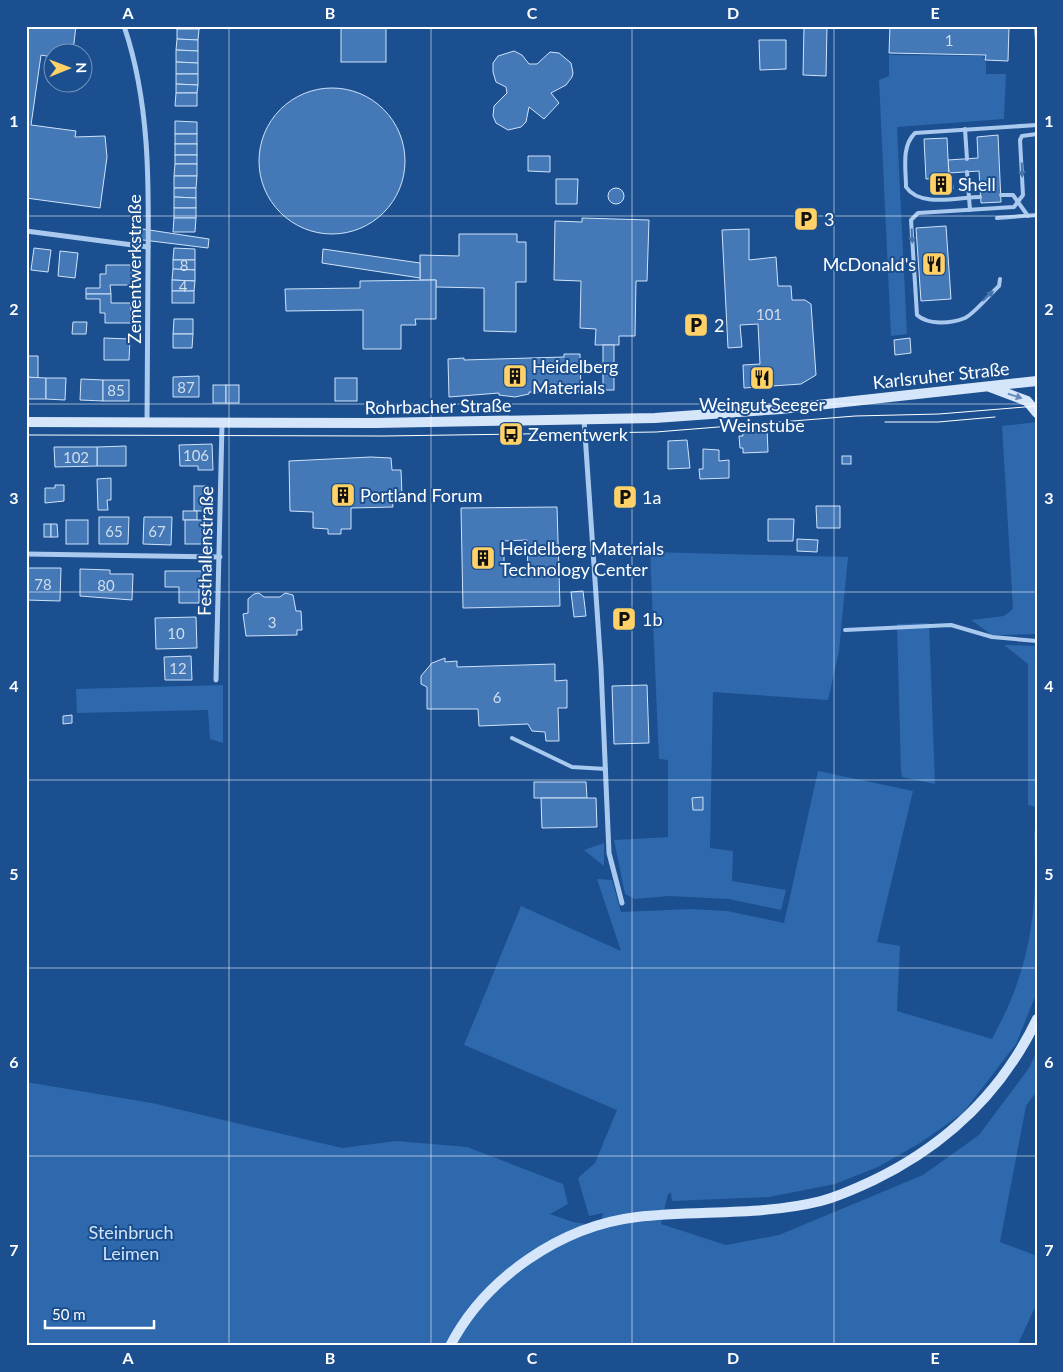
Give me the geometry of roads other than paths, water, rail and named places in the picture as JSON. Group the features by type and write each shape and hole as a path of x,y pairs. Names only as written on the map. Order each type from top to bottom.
{"main road":[{"name":"Karlsruher Straße","path":"849,401 1037,381"},
{"path":"990,386 1027,401 1037,413"},
{"name":"Rohrbacher Straße","path":"26,422 222,424 655,418 781,409 849,401"},
{"path":"451,1345 461,1326 475,1308 508,1276 536,1254 580,1232 637,1217 760,1211 814,1202 851,1192 889,1173 942,1140 966,1119 1004,1076 1026,1042 1037,1019"}],"street":[{"name":"Zementwerkstraße","path":"124,26 133,52 144,114 148,247 147,424"},
{"path":"26,231 148,247"},
{"path":"584,419 606,769 609,853 622,903"},
{"name":"Festhallenstraße","path":"216,680 222,424"},
{"path":"26,554 220,557"}],"lane":[{"path":"1036,26 1037,42"},
{"path":"980,196 927,199 916,197 906,187 906,147 908,140 915,133 1037,125"},
{"path":"965,129 966,159"},
{"path":"1000,279 999,286 966,317 933,322 924,321 917,315 911,220 918,213 1014,207 1023,196 1020,140 1022,136 1037,134"},
{"path":"967,172 970,210"},
{"path":"1001,195 1013,195 1028,216"},
{"path":"997,218 1037,215"},
{"path":"845,630 951,625 992,637 1037,641"},
{"path":"512,738 572,767 606,769"}],"tram line":[{"path":"26,435 384,436 656,432 855,416 939,414 1037,406"},
{"path":"885,422 938,422 995,417"}],"place":[{"name":"Shell","path":"941,184"},
{"name":"3","path":"806,219"},
{"name":"McDonald's","path":"934,264"},
{"name":"2","path":"696,325"},
{"name":"Heidelberg Materials","path":"515,376"},
{"name":"Weingut Seeger Weinstube","path":"762,378"},
{"name":"Zementwerk","path":"511,434"},
{"name":"Portland Forum","path":"343,495"},
{"name":"1a","path":"625,497"},
{"name":"Heidelberg Materials Technology Center","path":"483,558"},
{"name":"1b","path":"624,619"}],"park label":[{"name":"Steinbruch Leimen","path":"131,1242"}]}
